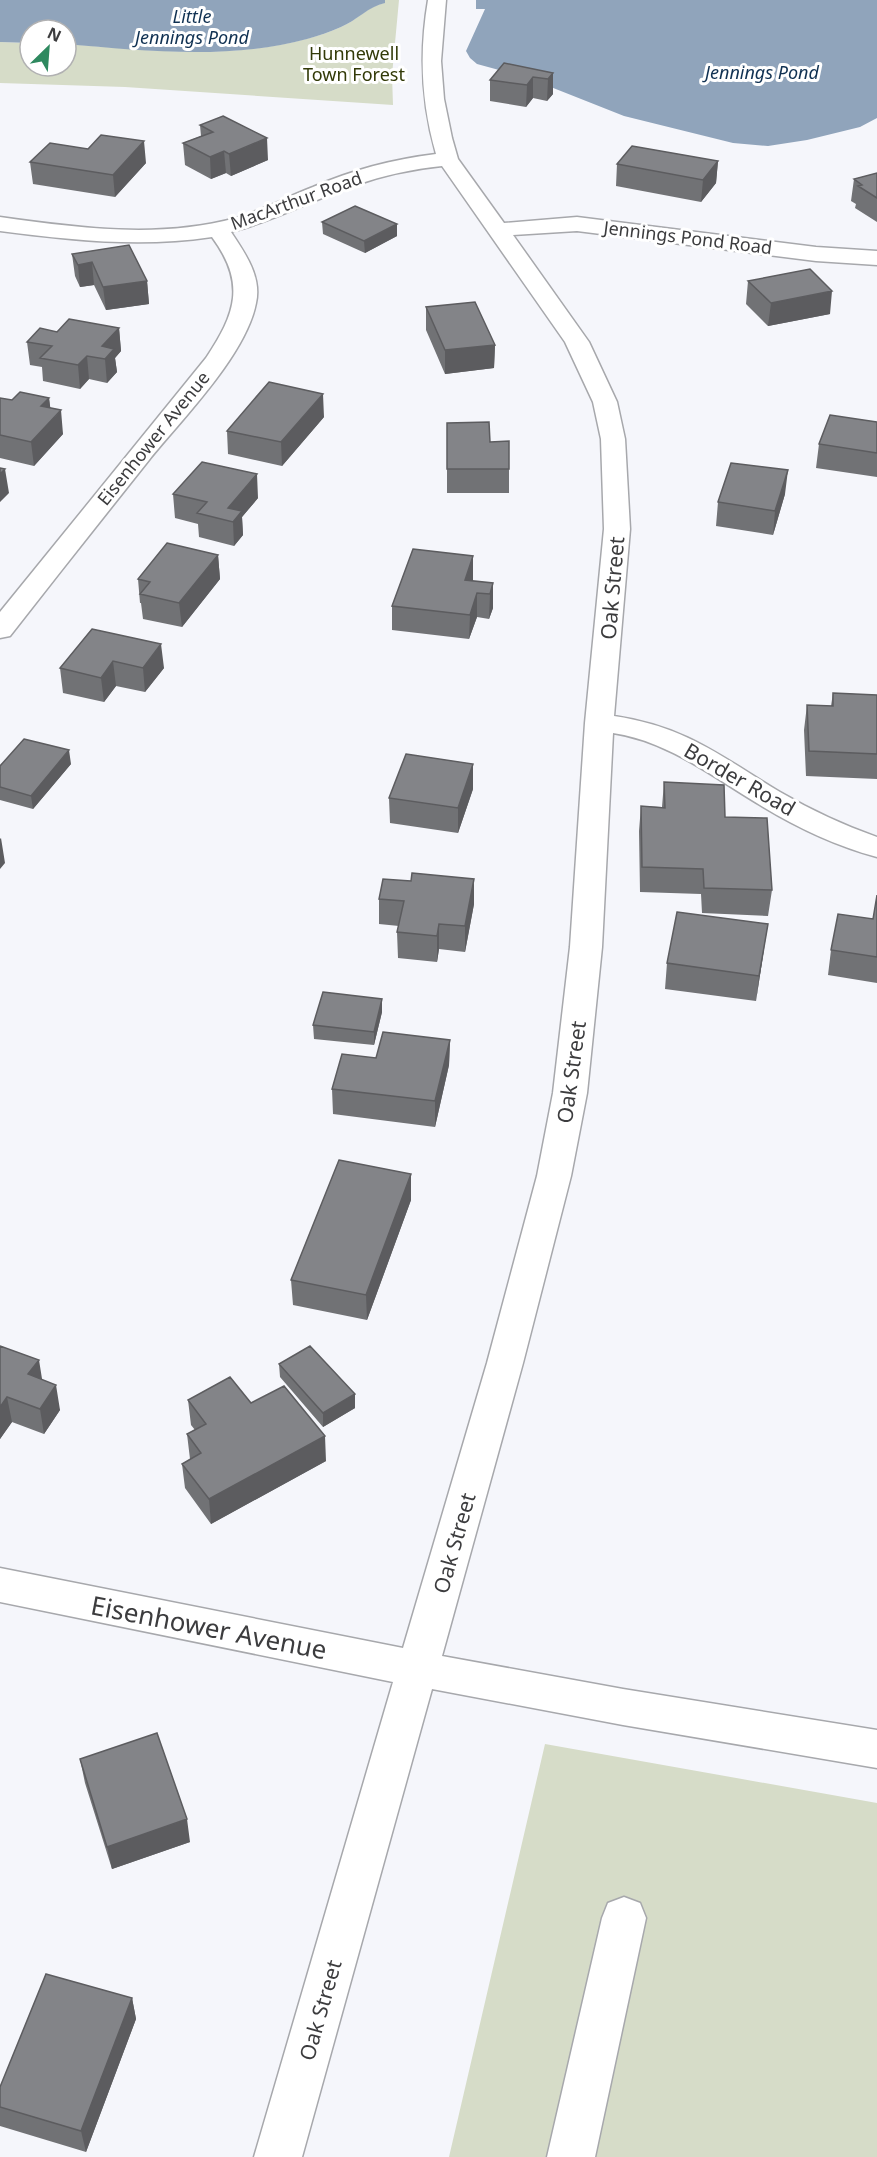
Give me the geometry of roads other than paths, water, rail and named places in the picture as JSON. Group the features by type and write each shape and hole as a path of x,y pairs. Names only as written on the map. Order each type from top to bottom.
{"street":[{"name":"Oak Street","path":"278,2157 505,1363 554,1176 570,1094 586,947 599,723 617,529 614,439 605,402 577,342 448,159 438,128 430,73 431,33 437,0"},
{"name":"MacArthur Road","path":"0,224 93,235 163,236 217,229 244,222 360,176 417,162 448,159"},
{"name":"Jennings Pond Road","path":"498,230 547,225 614,227 782,250 877,258"},
{"name":"Eisenhower Avenue","path":"0,630 208,370 240,320 245,301 245,283 240,265 217,229"},
{"name":"Border Road","path":"599,723 653,733 685,745 771,799 823,827 877,847"},
{"name":"Eisenhower Avenue","path":"0,1585 418,1669 623,1707 877,1749"},
{"path":"571,2157 624,1918"}],"water":[{"name":"Little Jennings Pond","path":"0,0 385,0 385,3 373,7 352,21 324,34 277,46 247,50 187,52 78,45 78,18 18,18 18,43 0,42"},
{"name":"Jennings Pond","path":"476,0 877,0 877,118 860,127 807,140 768,146 733,143 624,116 528,78 477,64 466,51 485,9 476,9"}],"park label":[{"name":"Hunnewell Town Forest","path":"354,63"}]}
